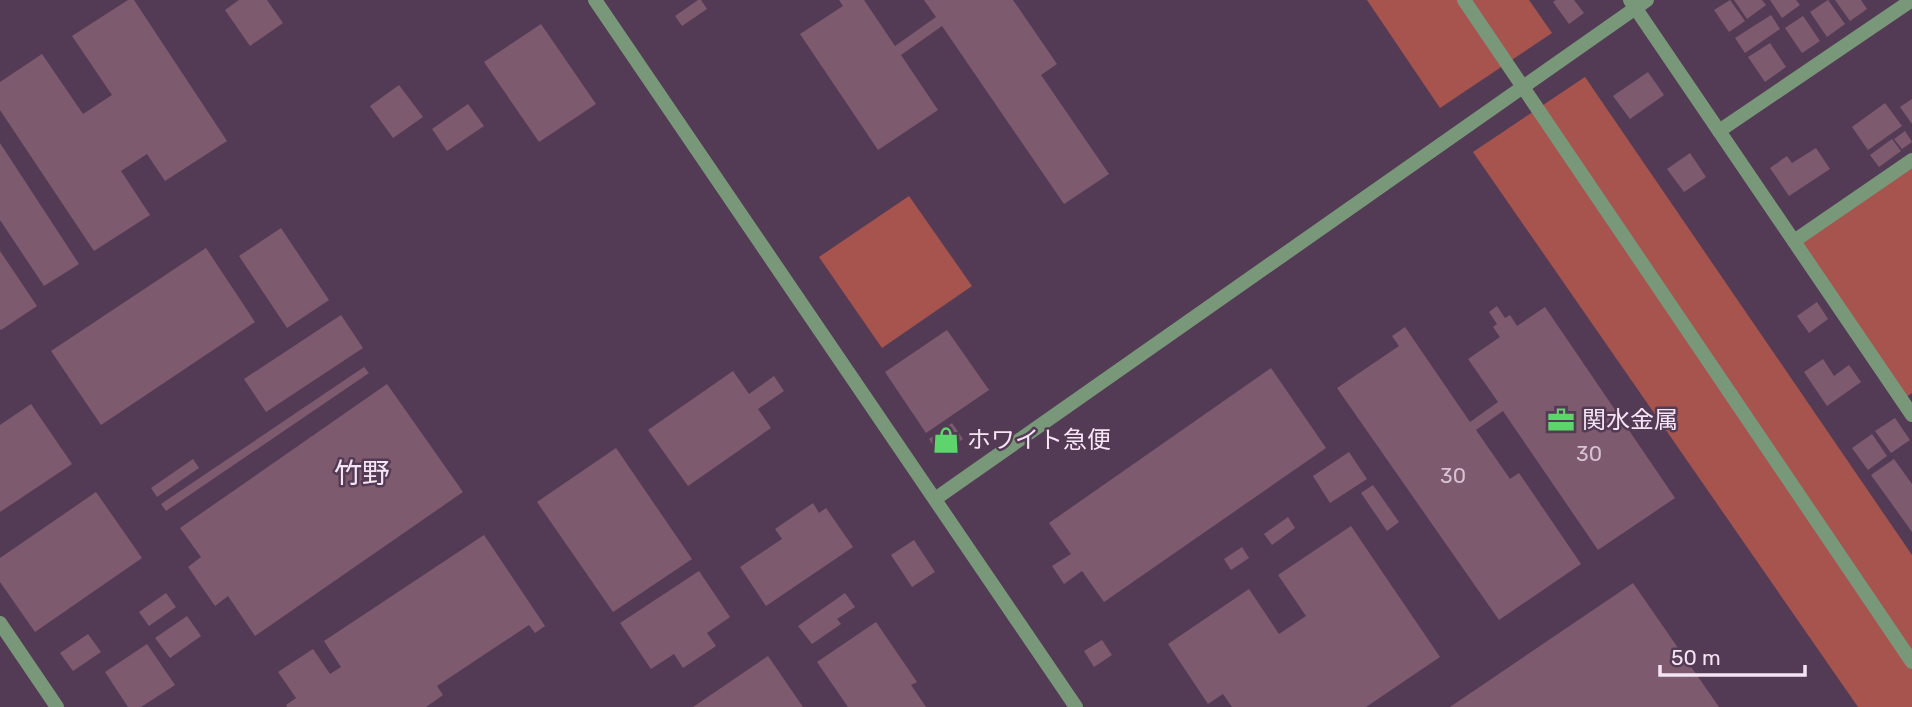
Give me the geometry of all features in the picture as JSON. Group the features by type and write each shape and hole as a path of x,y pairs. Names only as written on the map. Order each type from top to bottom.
{"street":[{"path":"595,0 1076,707"},
{"path":"1464,0 1912,662"},
{"path":"935,499 1637,3 1794,241 1907,397 1912,415"},
{"path":"1719,131 1909,8"},
{"path":"1794,241 1912,160"},
{"path":"0,623 57,707"}],"shaded area":[{"path":"1367,0 1529,0 1552,33 1440,108"},
{"path":"1585,77 1912,555 1912,707 1858,707 1473,152"},
{"path":"1912,160 1912,393 1902,400 1794,241"},
{"path":"909,196 972,286 882,348 819,257"}],"building":[{"path":"128,0 134,0 227,141 165,181 147,154 121,171 150,215 94,251 0,110 0,82 42,54 83,114 112,95 72,36"},
{"path":"239,0 267,0 283,23 250,46 225,10"},
{"path":"701,0 707,9 682,26 675,16"},
{"path":"839,0 864,0 895,46 936,17 924,0 1013,0 1057,64 1041,75 1109,174 1064,204 942,26 901,55 938,110 878,150 800,34 843,6"},
{"path":"1574,0 1584,13 1569,24 1553,2"},
{"path":"1730,0 1745,21 1729,32 1714,10"},
{"path":"1734,0 1762,0 1766,5 1747,19"},
{"path":"1770,0 1796,0 1800,5 1782,18"},
{"path":"1828,0 1845,24 1827,37 1810,12"},
{"path":"1835,0 1861,0 1867,9 1850,21"},
{"path":"1771,15 1780,29 1745,53 1735,38"},
{"path":"1803,16 1820,41 1802,53 1785,28"},
{"path":"541,24 596,104 539,142 484,62"},
{"path":"1770,43 1786,67 1765,82 1748,57"},
{"path":"1648,72 1664,95 1630,119 1613,96"},
{"path":"399,85 423,117 393,138 370,106"},
{"path":"1912,99 1912,124 1900,107"},
{"path":"1885,103 1902,126 1868,150 1852,127"},
{"path":"468,104 484,126 447,151 432,129"},
{"path":"1905,131 1912,142 1902,149 1894,139"},
{"path":"1892,139 1901,151 1879,167 1870,155"},
{"path":"0,143 79,264 44,286 0,220"},
{"path":"1816,148 1830,169 1789,196 1770,168 1787,156 1792,163"},
{"path":"1690,153 1706,177 1684,192 1667,169"},
{"path":"281,228 329,300 287,328 239,256"},
{"path":"206,248 255,322 101,425 51,351"},
{"path":"0,251 37,306 1,330 0,329"},
{"path":"1817,302 1828,319 1809,333 1797,316"},
{"path":"1497,306 1505,318 1510,315 1517,326 1545,307 1675,498 1598,550 1503,411 1476,430 1510,479 1519,473 1581,564 1499,620 1337,388 1399,346 1392,336 1405,327 1470,422 1498,402 1468,359 1500,337 1493,327 1497,324 1489,312"},
{"path":"341,315 363,348 266,412 244,379"},
{"path":"947,330 989,390 926,433 885,372"},
{"path":"1823,359 1834,376 1849,365 1861,382 1827,406 1804,372"},
{"path":"364,367 369,373 166,511 161,504"},
{"path":"1271,368 1326,448 1104,602 1082,571 1064,584 1052,566 1071,554 1049,523"},
{"path":"733,371 749,394 774,376 784,391 758,409 771,428 688,486 648,430"},
{"path":"387,384 463,492 255,636 228,596 215,606 188,567 201,557 180,528"},
{"path":"31,404 72,464 0,512 0,425"},
{"path":"1895,418 1910,440 1891,453 1875,431"},
{"path":"952,423 963,439 948,449 934,447 929,439"},
{"path":"1872,434 1887,456 1868,470 1852,448"},
{"path":"616,448 692,559 613,612 537,502"},
{"path":"1349,452 1367,479 1330,503 1313,476"},
{"path":"193,459 199,468 157,497 151,488"},
{"path":"1894,459 1912,484 1912,532 1871,475"},
{"path":"1373,485 1399,522 1387,531 1361,493"},
{"path":"96,492 142,558 35,632 0,582 0,558"},
{"path":"813,503 819,513 826,508 853,547 766,606 740,567 782,539 775,529"},
{"path":"1288,517 1295,528 1272,545 1264,534"},
{"path":"1351,526 1440,657 1366,707 1232,707 1223,694 1208,704 1168,644 1249,589 1279,634 1306,616 1278,575"},
{"path":"484,535 545,626 535,633 529,625 437,686 443,695 426,707 287,707 286,705 296,698 278,672 313,649 330,674 341,667 324,641"},
{"path":"914,540 935,572 912,587 891,555"},
{"path":"1242,547 1249,558 1231,570 1224,559"},
{"path":"699,571 730,617 707,633 716,646 683,668 674,654 651,669 620,623"},
{"path":"1633,583 1719,707 1450,707"},
{"path":"166,593 176,607 149,626 139,612"},
{"path":"845,593 855,607 837,619 841,624 812,644 798,626"},
{"path":"187,616 201,636 170,658 155,638"},
{"path":"876,622 917,682 911,685 926,707 848,707 817,662"},
{"path":"88,634 101,652 73,671 60,653"},
{"path":"1102,640 1112,655 1094,667 1084,651"},
{"path":"147,644 175,685 141,707 128,707 105,672"},
{"path":"768,656 803,707 693,707"}],"place":[{"name":"関水金属","path":"1561,420"},
{"name":"ホワイト急便","path":"946,440"}],"district":[{"name":"竹野","path":"362,473"}]}
